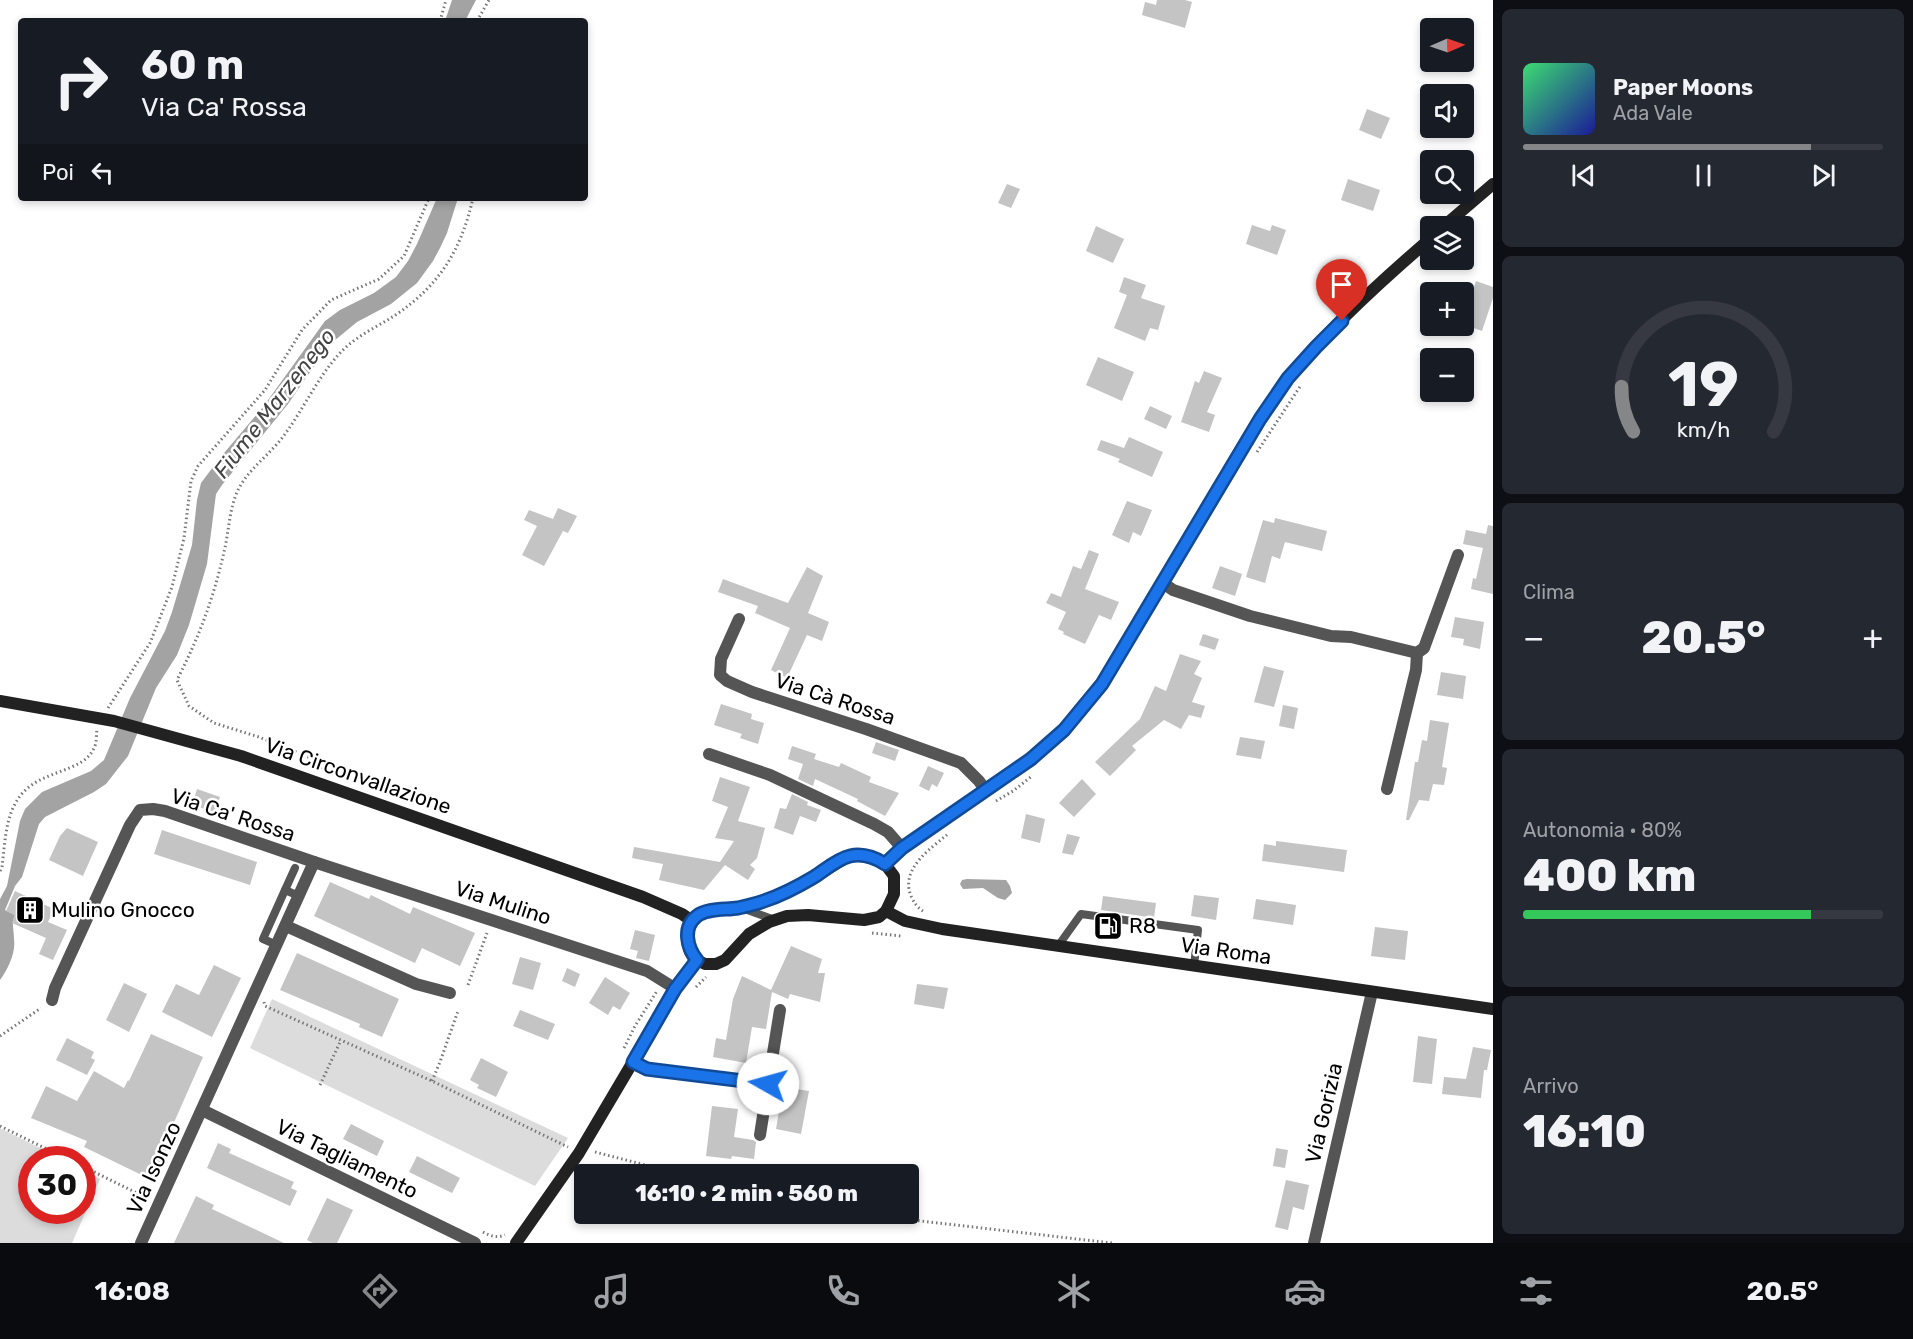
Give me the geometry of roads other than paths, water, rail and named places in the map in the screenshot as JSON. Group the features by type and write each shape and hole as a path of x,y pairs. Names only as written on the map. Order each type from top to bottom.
{"main road":[{"path":"1456,216 1493,184"},
{"path":"885,864 902,848 1031,759 1064,730 1102,684 1260,419 1288,378 1346,317 1420,248"},
{"name":"Via Circonvallazione","path":"0,701 110,716 240,756 643,897 682,914 692,921"},
{"path":"864,855 876,858 885,864 894,876 894,894 886,911 879,917 864,920 808,915 787,916 749,934 725,960 716,964 697,960 690,952 687,940 688,929 692,921 705,912 739,907 767,900 787,891 849,856 864,855"},
{"name":"Via Roma","path":"886,911 904,921 923,926 1493,1009"},
{"path":"512,1239 579,1154 675,989 697,960"}],"street":[{"path":"1163,583 1173,590 1250,616 1330,636 1351,637 1417,653 1424,648 1458,555"},
{"name":"Via Cà Rossa","path":"739,619 721,659 720,675 727,681 752,692 866,729 961,764 980,781 986,791"},
{"path":"1387,789 1416,670 1417,653"},
{"path":"709,754 770,775 874,824 888,832 902,848"},
{"name":"Via Ca' Rossa","path":"52,1000 55,988 130,825 140,810 165,811 314,862 202,1110"},
{"name":"Via Mulino","path":"314,862 647,971 675,989"},
{"path":"286,926 416,984 450,993"},
{"name":"Via Gorizia","path":"1314,1243 1372,992"},
{"path":"760,1135 780,1010"},
{"path":"633,1062 647,1069 768,1084"},
{"name":"Via Isonzo","path":"141,1243 202,1110"},
{"name":"Via Tagliamento","path":"202,1110 475,1243"}],"lane":[{"path":"277,945 263,939 295,868"},
{"path":"285,890 299,896"},
{"path":"739,907 775,920"},
{"path":"1058,946 1081,914 1198,930 1194,966"}],"water":[{"path":"452,0 476,0 467,18 446,18"},
{"name":"Fiume Marzenego","path":"436,201 457,201 440,248 417,283 391,304 357,322 334,341 288,404 216,494 207,564 189,625 177,655 156,688 128,756 106,784 45,817 39,824 22,877 15,886 5,910 15,915 14,950 11,961 0,980 0,899 7,886 20,821 25,809 42,792 91,771 104,760 130,698 165,631 172,612 192,545 201,483 263,407 325,321 340,310 374,293 396,277 417,244"},
{"path":"962,880 1006,880 1012,893 1005,900 983,888 963,889 960,884"}],"place":[{"name":"Mulino Gnocco","path":"30,910"},
{"name":"R8","path":"1108,926"}]}
